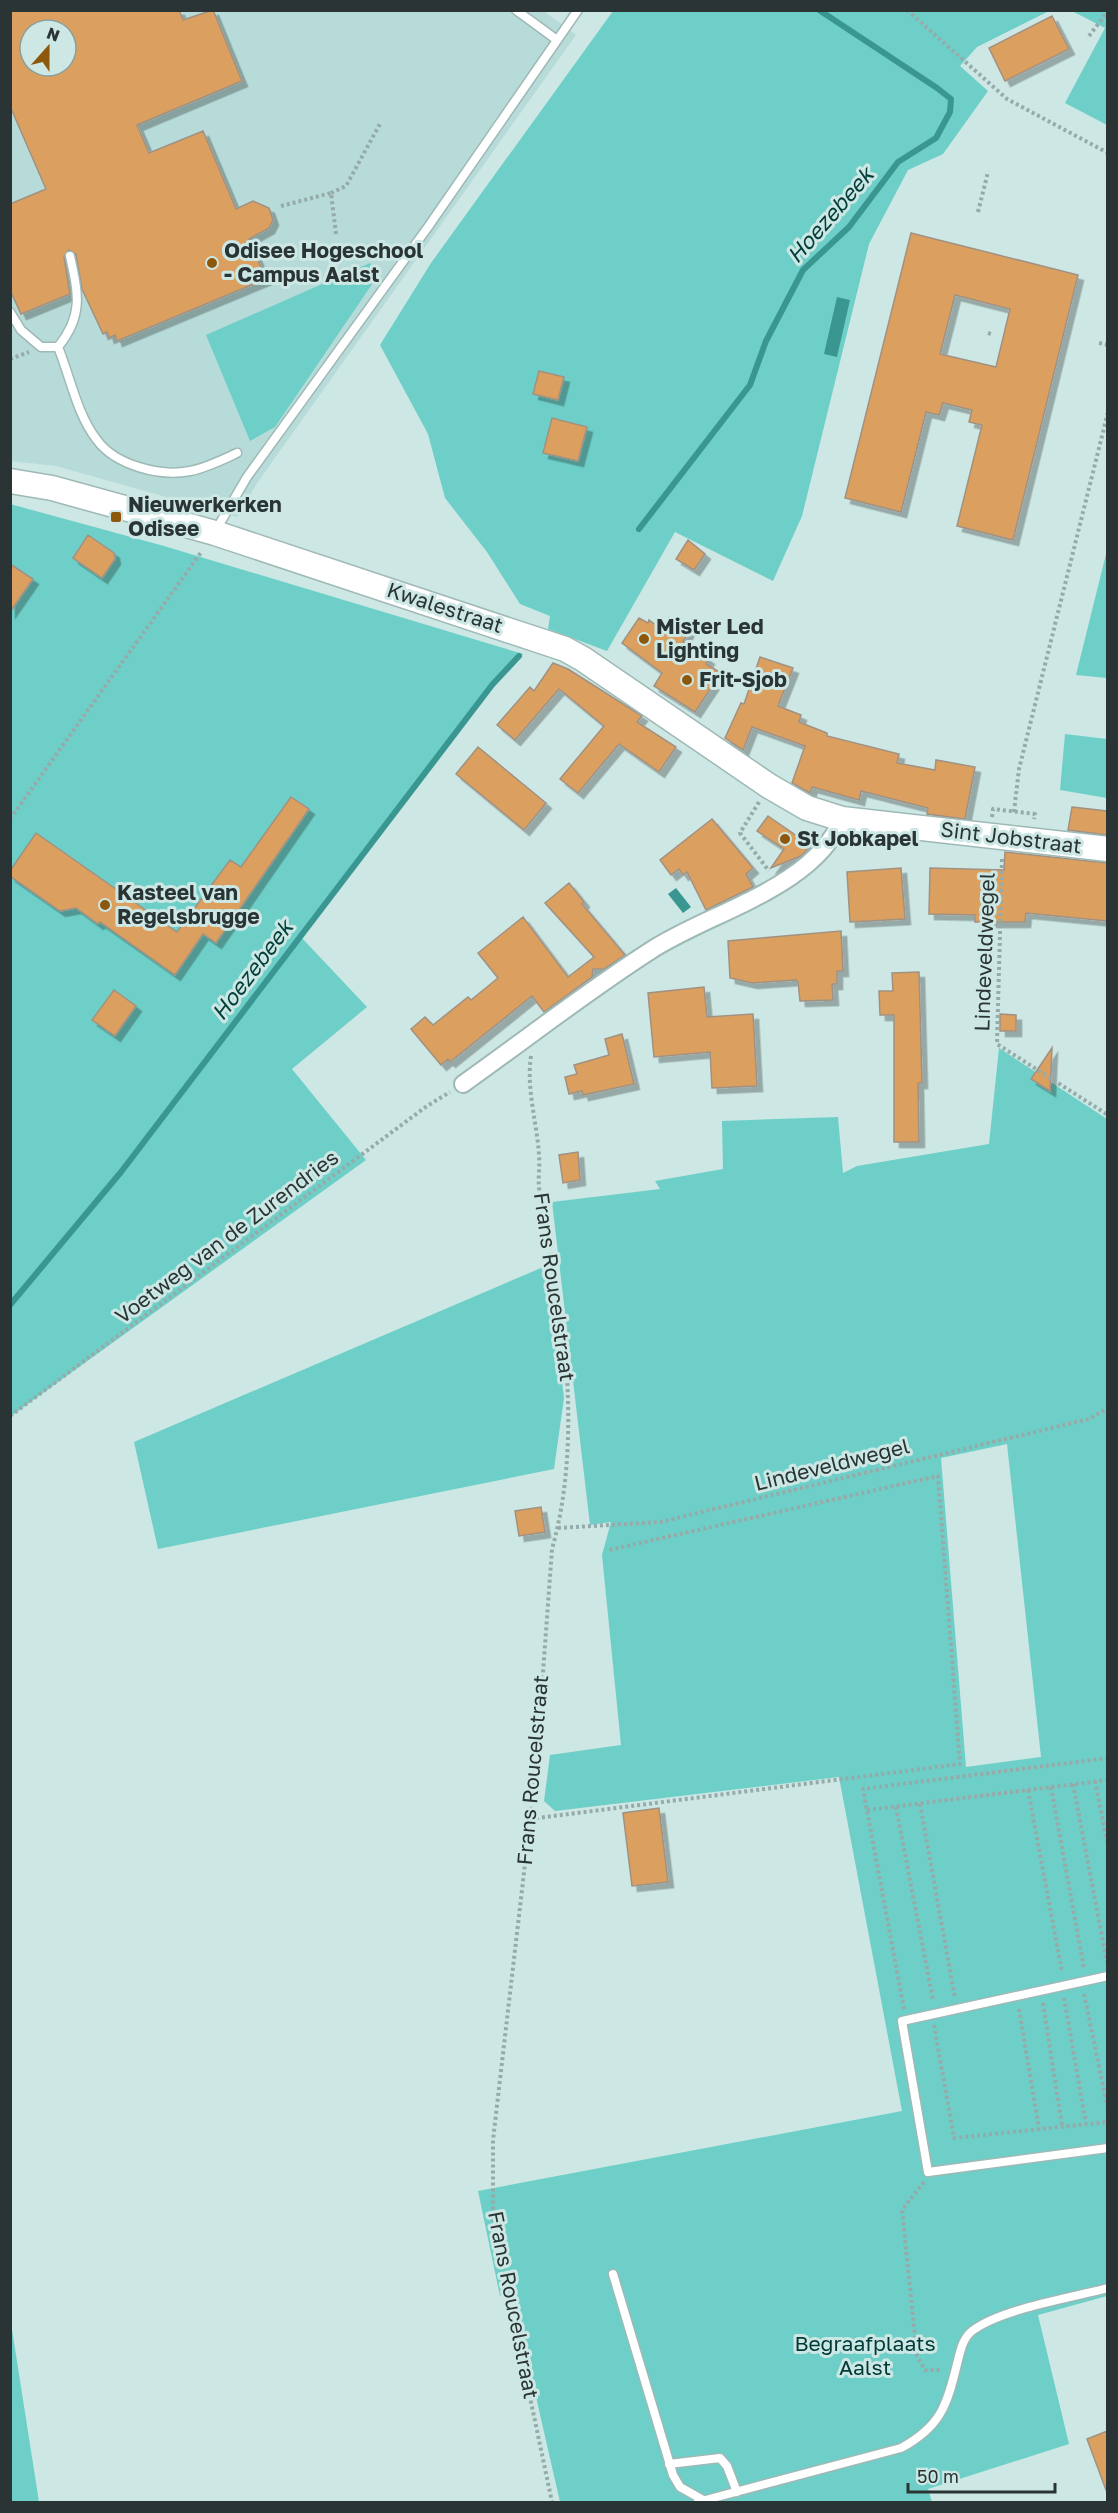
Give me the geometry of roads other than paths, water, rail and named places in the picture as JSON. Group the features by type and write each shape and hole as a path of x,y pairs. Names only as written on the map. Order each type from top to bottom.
{"street":[{"name":"Kwalestraat","path":"10,482 52,488 215,533 565,649 769,786 807,808 842,819"},
{"name":"Sint Jobstraat","path":"842,819 1107,849"},
{"path":"463,1084 651,950 779,884 824,851 842,819"}],"lane":[{"path":"516,10 557,40"},
{"path":"215,533 247,477 428,227 578,10"},
{"path":"58,347 74,322 79,296 70,256"},
{"path":"10,312 21,330 41,347 58,347"},
{"path":"58,347 85,419 97,441 113,455 138,466 171,472 188,472 237,453"},
{"path":"1107,1976 902,2021 928,2172 1107,2148"},
{"path":"613,2274 669,2464 680,2487 701,2501 901,2448 924,2435 939,2417 961,2347 970,2332 995,2318 1107,2288"},
{"path":"669,2464 720,2458 727,2466 737,2492"}],"waterway":[{"name":"Hoezebeek","path":"639,529 750,385 766,341 803,270 849,227 898,162 936,138 950,112 951,99 937,88 819,10"},
{"name":"Hoezebeek","path":"10,1305 121,1172 492,685 519,656"}],"place":[{"name":"Odisee Hogeschool - Campus Aalst","path":"212,263"},
{"name":"Nieuwerkerken Odisee","path":"116,517"},
{"name":"Mister Led Lighting","path":"644,639"},
{"name":"Frit-Sjob","path":"687,680"},
{"name":"St Jobkapel","path":"785,839"},
{"name":"Kasteel van Regelsbrugge","path":"105,905"}],"park label":[{"name":"Begraafplaats Aalst","path":"865,2356"}]}
